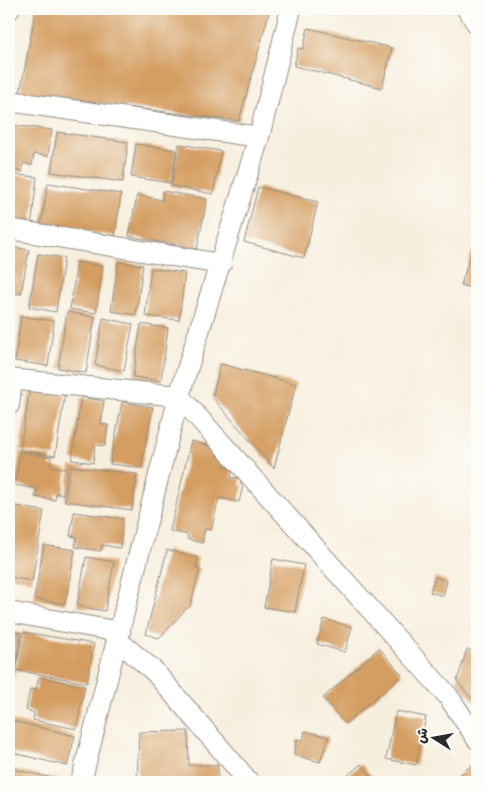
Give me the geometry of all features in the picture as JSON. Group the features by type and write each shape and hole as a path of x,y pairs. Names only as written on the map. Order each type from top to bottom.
{"street":[{"path":"81,782 179,396 222,264 259,138 291,9"},
{"path":"467,9 477,24"},
{"path":"9,101 259,138"},
{"path":"9,229 222,264"},
{"path":"9,405 10,379 179,396 448,696 477,739"},
{"path":"9,612 119,636 154,671 249,782"}],"building":[{"path":"36,9 270,9 239,121 20,94"},
{"path":"308,28 392,48 382,88 294,66 298,48 303,49"},
{"path":"12,125 52,130 48,156 34,154 32,165 23,163 22,172 9,169"},
{"path":"57,132 128,142 123,182 51,172"},
{"path":"136,144 176,150 171,183 131,177"},
{"path":"179,144 221,151 213,194 171,186"},
{"path":"9,174 37,177 31,227 9,224"},
{"path":"48,183 121,194 115,236 41,225"},
{"path":"258,187 318,202 304,258 244,242"},
{"path":"163,191 207,199 197,249 129,236 137,195 162,200"},
{"path":"9,246 29,250 21,294 9,292"},
{"path":"472,250 477,252 477,290 461,285"},
{"path":"38,254 64,258 56,312 29,307"},
{"path":"77,262 103,266 96,313 70,309"},
{"path":"118,262 143,265 136,315 111,311"},
{"path":"151,268 185,273 179,320 145,316"},
{"path":"67,312 95,317 86,373 58,368"},
{"path":"21,316 54,321 48,366 15,361"},
{"path":"103,318 133,324 124,371 95,365"},
{"path":"141,324 168,328 161,381 133,377"},
{"path":"221,364 296,384 274,468 212,397"},
{"path":"30,388 65,394 55,456 20,450"},
{"path":"81,397 104,401 101,424 108,425 105,446 95,445 93,463 72,460"},
{"path":"122,402 153,407 141,468 110,464"},
{"path":"191,441 218,448 217,456 226,458 224,467 233,469 231,477 241,479 240,485 243,486 239,502 219,498 211,530 205,529 202,543 187,539 188,535 170,531"},
{"path":"20,452 51,457 50,466 67,469 63,495 56,493 55,500 35,497 37,489 15,485"},
{"path":"70,466 137,474 132,510 65,501"},
{"path":"9,505 44,511 32,581 9,577"},
{"path":"74,512 123,519 120,548 102,545 101,551 75,547 77,537 70,536"},
{"path":"44,545 75,550 65,604 34,599"},
{"path":"167,550 198,558 196,568 200,568 190,607 159,638 146,634"},
{"path":"86,557 114,562 105,611 77,606"},
{"path":"273,559 304,565 295,612 264,607"},
{"path":"435,577 447,581 443,596 430,592"},
{"path":"324,619 352,627 345,652 317,644"},
{"path":"9,631 21,633 12,687 9,686"},
{"path":"23,632 94,644 87,683 16,670"},
{"path":"379,648 402,675 345,724 323,698"},
{"path":"467,649 477,653 477,705 457,681"},
{"path":"39,677 85,686 76,729 33,720 34,712 26,710 30,689 36,690"},
{"path":"396,711 426,717 416,765 386,759"},
{"path":"9,720 75,736 67,766 9,752"},
{"path":"188,731 189,765 218,765 218,782 137,782 139,732"},
{"path":"305,731 329,737 320,762 294,755 297,739 303,741"},
{"path":"477,761 477,782 451,782"},
{"path":"361,764 374,779 370,782 340,782"},
{"path":"9,768 61,780 60,782 9,782"}]}
